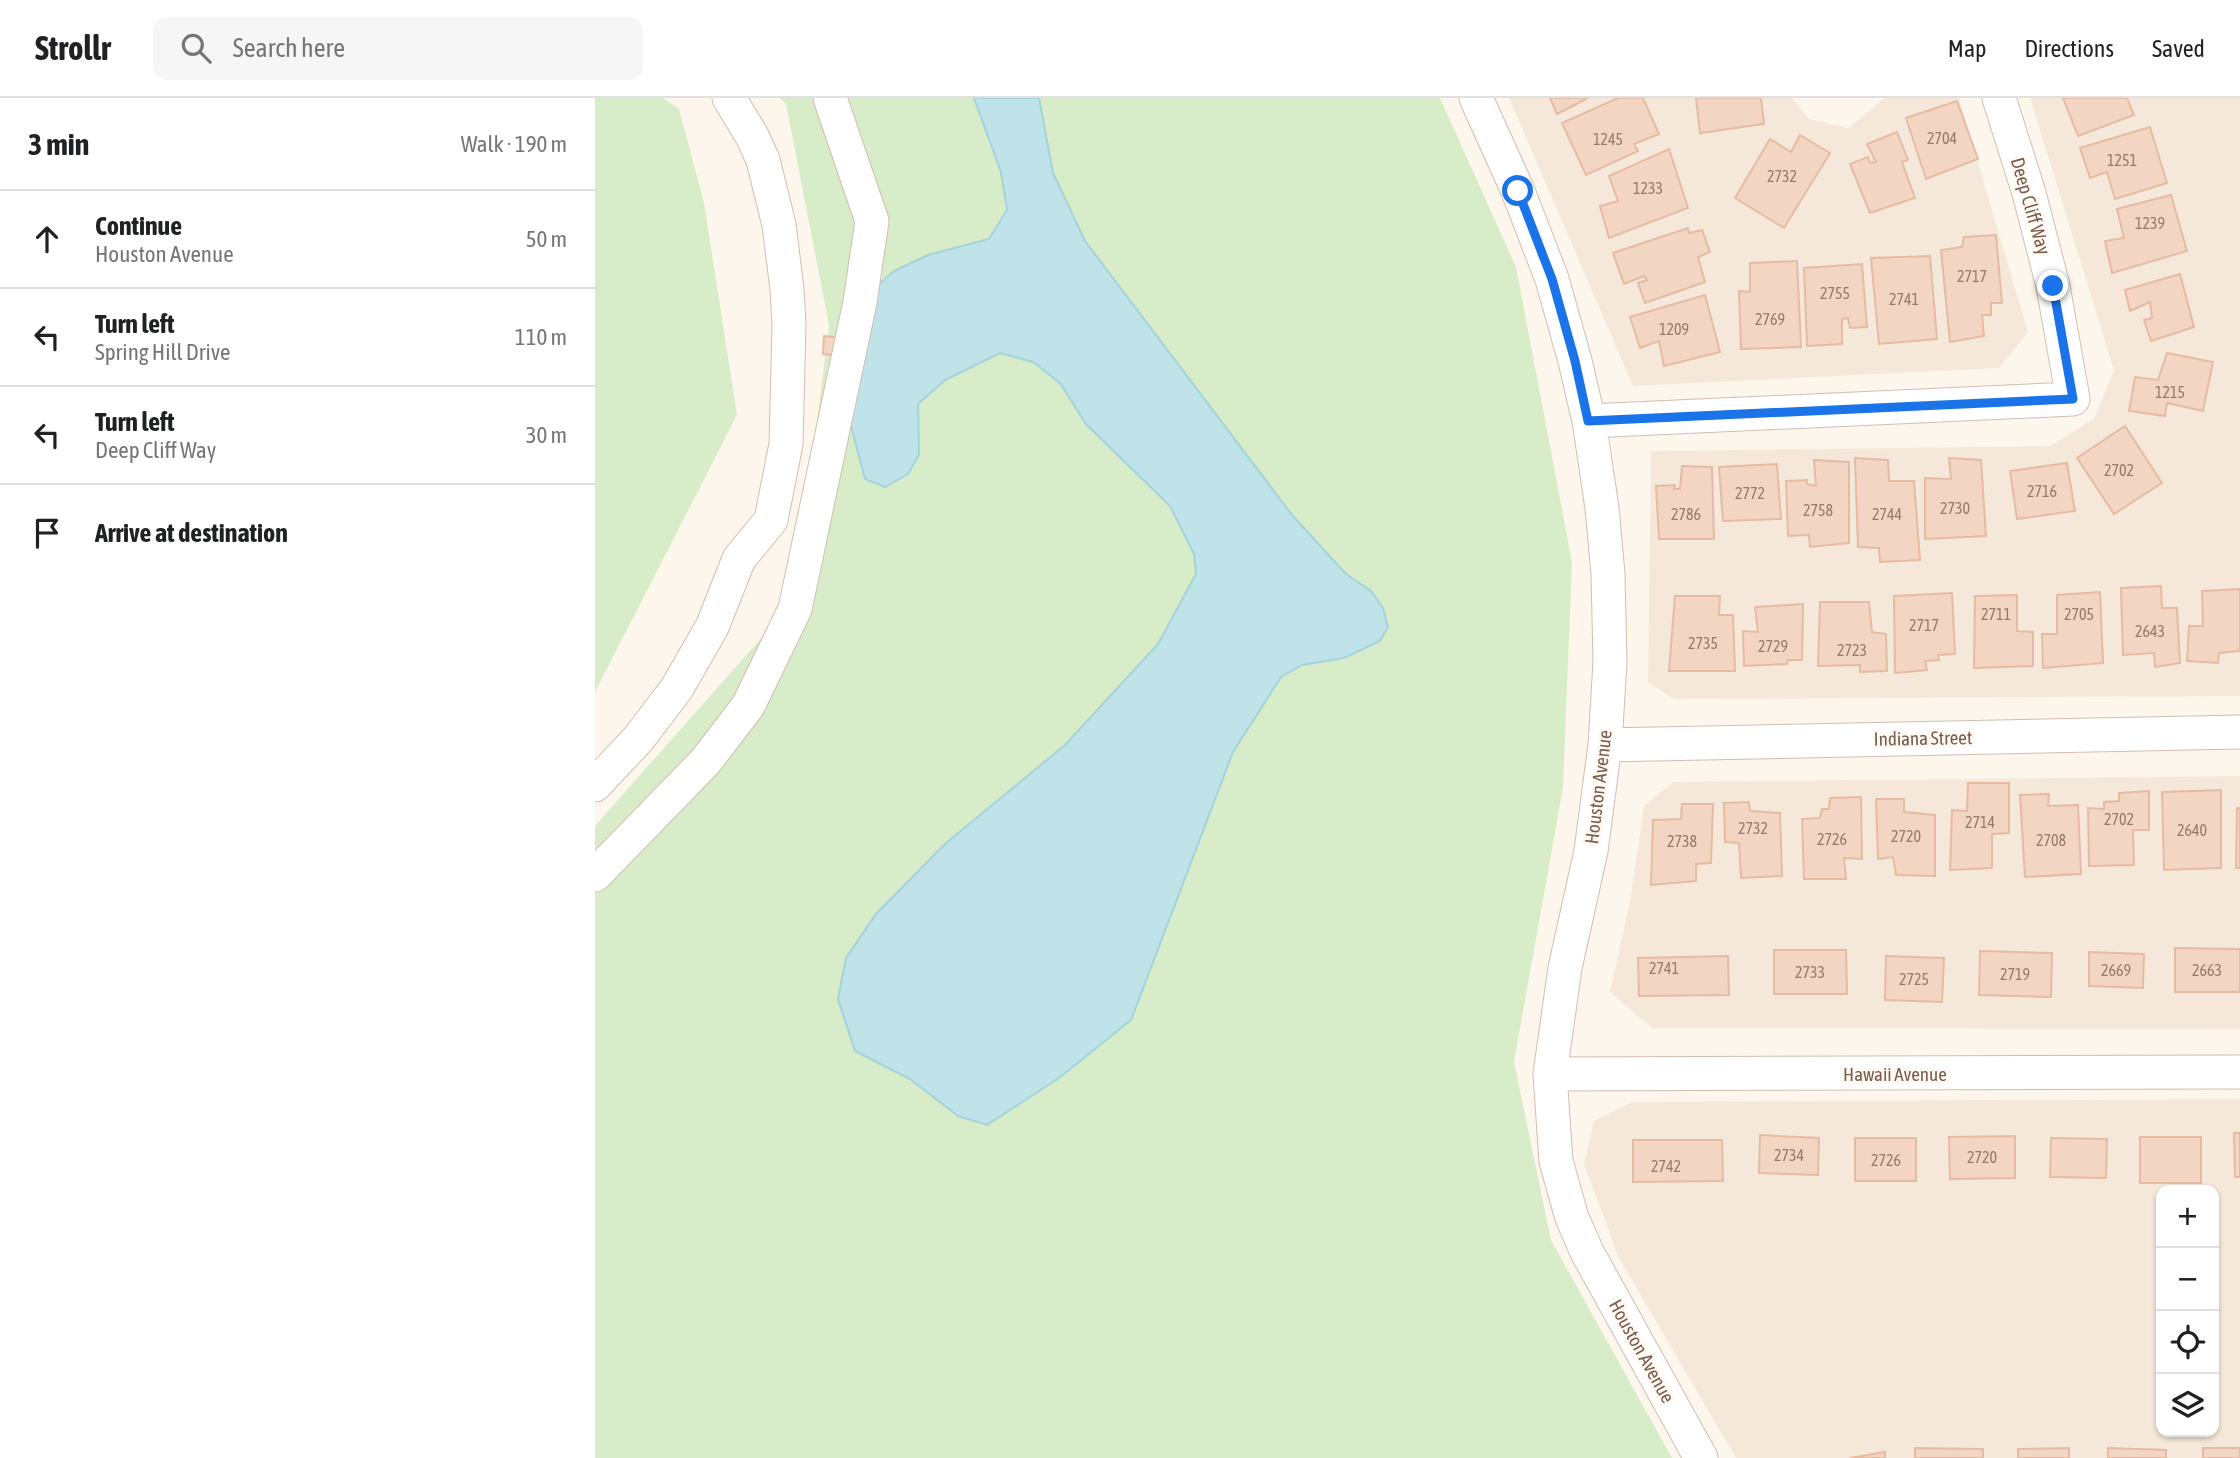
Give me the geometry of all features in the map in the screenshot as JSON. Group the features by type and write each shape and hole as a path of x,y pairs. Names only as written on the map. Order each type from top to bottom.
{"street":[{"path":"595,785 639,738 677,688 712,627 739,559 771,520 786,444 789,325 779,225 763,160 729,98"},
{"path":"595,875 705,762 748,706 795,609 860,302 872,221 831,98"},
{"name":"Houston Avenue","path":"1476,98 1518,191 1552,279 1575,361 1602,508 1608,574 1610,662 1605,745 1591,851 1565,968 1550,1074 1556,1161 1572,1218 1587,1252 1701,1458"},
{"name":"Deep Cliff Way","path":"1588,421 2073,399 2053,286 2029,193 1999,98"},
{"name":"Indiana Street","path":"1605,745 2240,732"},
{"name":"Hawaii Avenue","path":"1550,1074 2240,1072"}],"shaded area":[{"path":"1509,98 1792,98 1809,119 1848,128 1885,98 1959,98 2028,332 1999,368 1633,386"},
{"path":"2030,98 2240,98 2240,696 1674,699 1648,682 1651,451 2050,446 2094,419 2114,370"},
{"path":"2240,776 2240,1029 1652,1028 1610,992 1630,902 1644,806 1673,782"},
{"path":"2240,1099 2240,1458 1736,1458 1619,1258 1584,1164 1594,1121 1633,1102"}],"green space":[{"path":"595,98 663,98 679,109 704,203 737,415 595,692"},
{"path":"780,98 1440,98 1516,267 1572,562 1563,787 1514,1062 1551,1240 1672,1458 595,1458 595,826 795,600 829,325 786,104"}],"water":[{"path":"974,98 1039,98 1053,173 1085,241 1292,515 1346,574 1371,591 1383,608 1388,627 1380,641 1344,658 1302,665 1281,677 1233,752 1131,1020 1059,1078 987,1125 958,1116 910,1079 855,1051 838,999 846,958 876,914 945,844 1065,745 1158,644 1196,574 1194,554 1170,506 1086,424 1060,383 1033,362 1000,353 945,380 918,404 919,455 908,474 885,487 865,479 846,407 869,293 894,271 928,255 989,239 1007,210 1001,172"}],"building":[{"path":"1550,98 1588,98 1557,114"},
{"path":"1618,98 1643,98 1659,134 1634,144 1638,151 1586,175 1562,123"},
{"path":"1696,98 1761,98 1764,124 1700,133"},
{"path":"2063,98 2127,98 2134,115 2078,136"},
{"path":"1957,101 1978,159 1926,179 1906,118"},
{"path":"2150,127 2167,183 2115,199 2107,172 2090,178 2080,148"},
{"path":"1897,132 1908,160 1902,162 1915,198 1870,213 1850,164 1868,157 1870,163 1876,162 1867,144"},
{"path":"1800,135 1830,153 1784,228 1735,198 1770,139 1791,152"},
{"path":"1669,149 1688,208 1609,238 1600,206 1618,201 1609,176"},
{"path":"2171,195 2187,251 2112,273 2105,241 2124,238 2117,209"},
{"path":"1688,228 1689,233 1702,230 1710,252 1698,257 1705,282 1645,303 1638,283 1647,280 1644,276 1624,284 1613,253"},
{"path":"1996,235 2002,303 1991,303 1991,315 1982,315 1984,336 1950,342 1941,250 1962,247 1964,237"},
{"path":"1930,256 1937,339 1879,344 1871,258"},
{"path":"1797,261 1801,347 1741,349 1739,291 1750,292 1750,263"},
{"path":"1862,264 1867,327 1850,328 1848,318 1842,319 1842,344 1807,346 1804,268"},
{"path":"2180,274 2194,327 2151,341 2144,320 2152,318 2150,302 2130,311 2125,290"},
{"path":"1705,295 1720,352 1664,366 1659,341 1640,348 1630,317"},
{"path":"824,336 841,338 840,356 823,354"},
{"path":"2167,353 2213,362 2203,411 2167,403 2165,416 2129,411 2135,377 2158,380"},
{"path":"2125,426 2162,483 2114,514 2077,458"},
{"path":"1855,458 1888,460 1889,481 1914,481 1920,560 1880,562 1879,548 1858,547"},
{"path":"1949,458 1981,460 1986,536 1925,539 1925,478 1951,479"},
{"path":"1814,460 1849,462 1849,543 1810,547 1809,535 1788,536 1786,481 1807,480 1807,484 1816,486"},
{"path":"2067,463 2075,511 2017,519 2010,471"},
{"path":"1777,464 1781,519 1723,521 1719,467"},
{"path":"1682,466 1712,467 1714,539 1659,539 1656,486 1675,485 1674,489 1680,489"},
{"path":"2161,586 2162,608 2177,608 2180,663 2155,667 2154,653 2123,655 2121,588"},
{"path":"2240,589 2240,651 2219,653 2218,663 2187,661 2189,626 2203,626 2202,591"},
{"path":"2100,592 2103,663 2043,668 2042,634 2057,634 2057,595"},
{"path":"1952,593 1955,654 1938,655 1939,660 1925,661 1927,670 1895,673 1894,596"},
{"path":"2017,595 2017,631 2033,632 2033,666 1974,668 1975,596"},
{"path":"1675,596 1720,596 1719,615 1733,615 1735,671 1669,671"},
{"path":"1820,602 1869,602 1872,632 1886,634 1887,671 1860,672 1860,665 1818,666"},
{"path":"1803,604 1802,660 1788,660 1787,664 1744,666 1743,631 1758,632 1755,607"},
{"path":"1968,783 2009,783 2009,833 1992,834 1992,868 1950,870 1952,810 1967,811"},
{"path":"2221,790 2221,868 2164,870 2162,792"},
{"path":"2149,791 2149,830 2133,830 2134,865 2089,866 2088,808 2104,809 2104,802 2119,801 2119,793"},
{"path":"2049,794 2048,806 2078,805 2081,874 2025,877 2020,795"},
{"path":"1861,797 1862,859 1844,858 1846,879 1804,879 1802,819 1820,818 1822,809 1829,809 1830,798"},
{"path":"1876,799 1904,799 1904,812 1935,815 1935,876 1896,875 1893,857 1878,859"},
{"path":"1749,802 1750,811 1780,813 1782,876 1741,878 1739,843 1725,842 1724,803"},
{"path":"1682,804 1713,804 1711,863 1696,864 1696,881 1651,885 1653,820 1681,819"},
{"path":"2237,808 2240,808 2240,868 2236,868"},
{"path":"2175,948 2240,949 2240,992 2175,992"},
{"path":"1774,950 1846,950 1847,994 1774,994"},
{"path":"1980,951 2052,953 2051,997 1979,995"},
{"path":"2089,952 2144,954 2143,988 2089,986"},
{"path":"1728,956 1729,995 1639,996 1638,958"},
{"path":"1886,956 1944,958 1942,1002 1885,1000"},
{"path":"2234,1133 2240,1133 2240,1177 2235,1177"},
{"path":"1760,1135 1819,1138 1818,1175 1759,1173"},
{"path":"2015,1136 2015,1178 1950,1179 1949,1137"},
{"path":"2140,1137 2201,1137 2201,1183 2140,1183"},
{"path":"1855,1138 1916,1138 1916,1181 1855,1181"},
{"path":"2051,1138 2107,1139 2106,1178 2050,1177"},
{"path":"1633,1140 1722,1140 1723,1181 1633,1182"},
{"path":"1915,1448 1983,1449 1983,1458 1915,1458"},
{"path":"2069,1448 2069,1458 2018,1458 2018,1449"},
{"path":"2108,1448 2166,1450 2166,1458 2108,1458"},
{"path":"2203,1448 2240,1448 2240,1458 2203,1458"},
{"path":"1885,1452 1885,1458 1850,1458"}],"route":[{"path":"1518,191 1552,279 1575,361 1588,421 2073,399 2053,286"}]}
